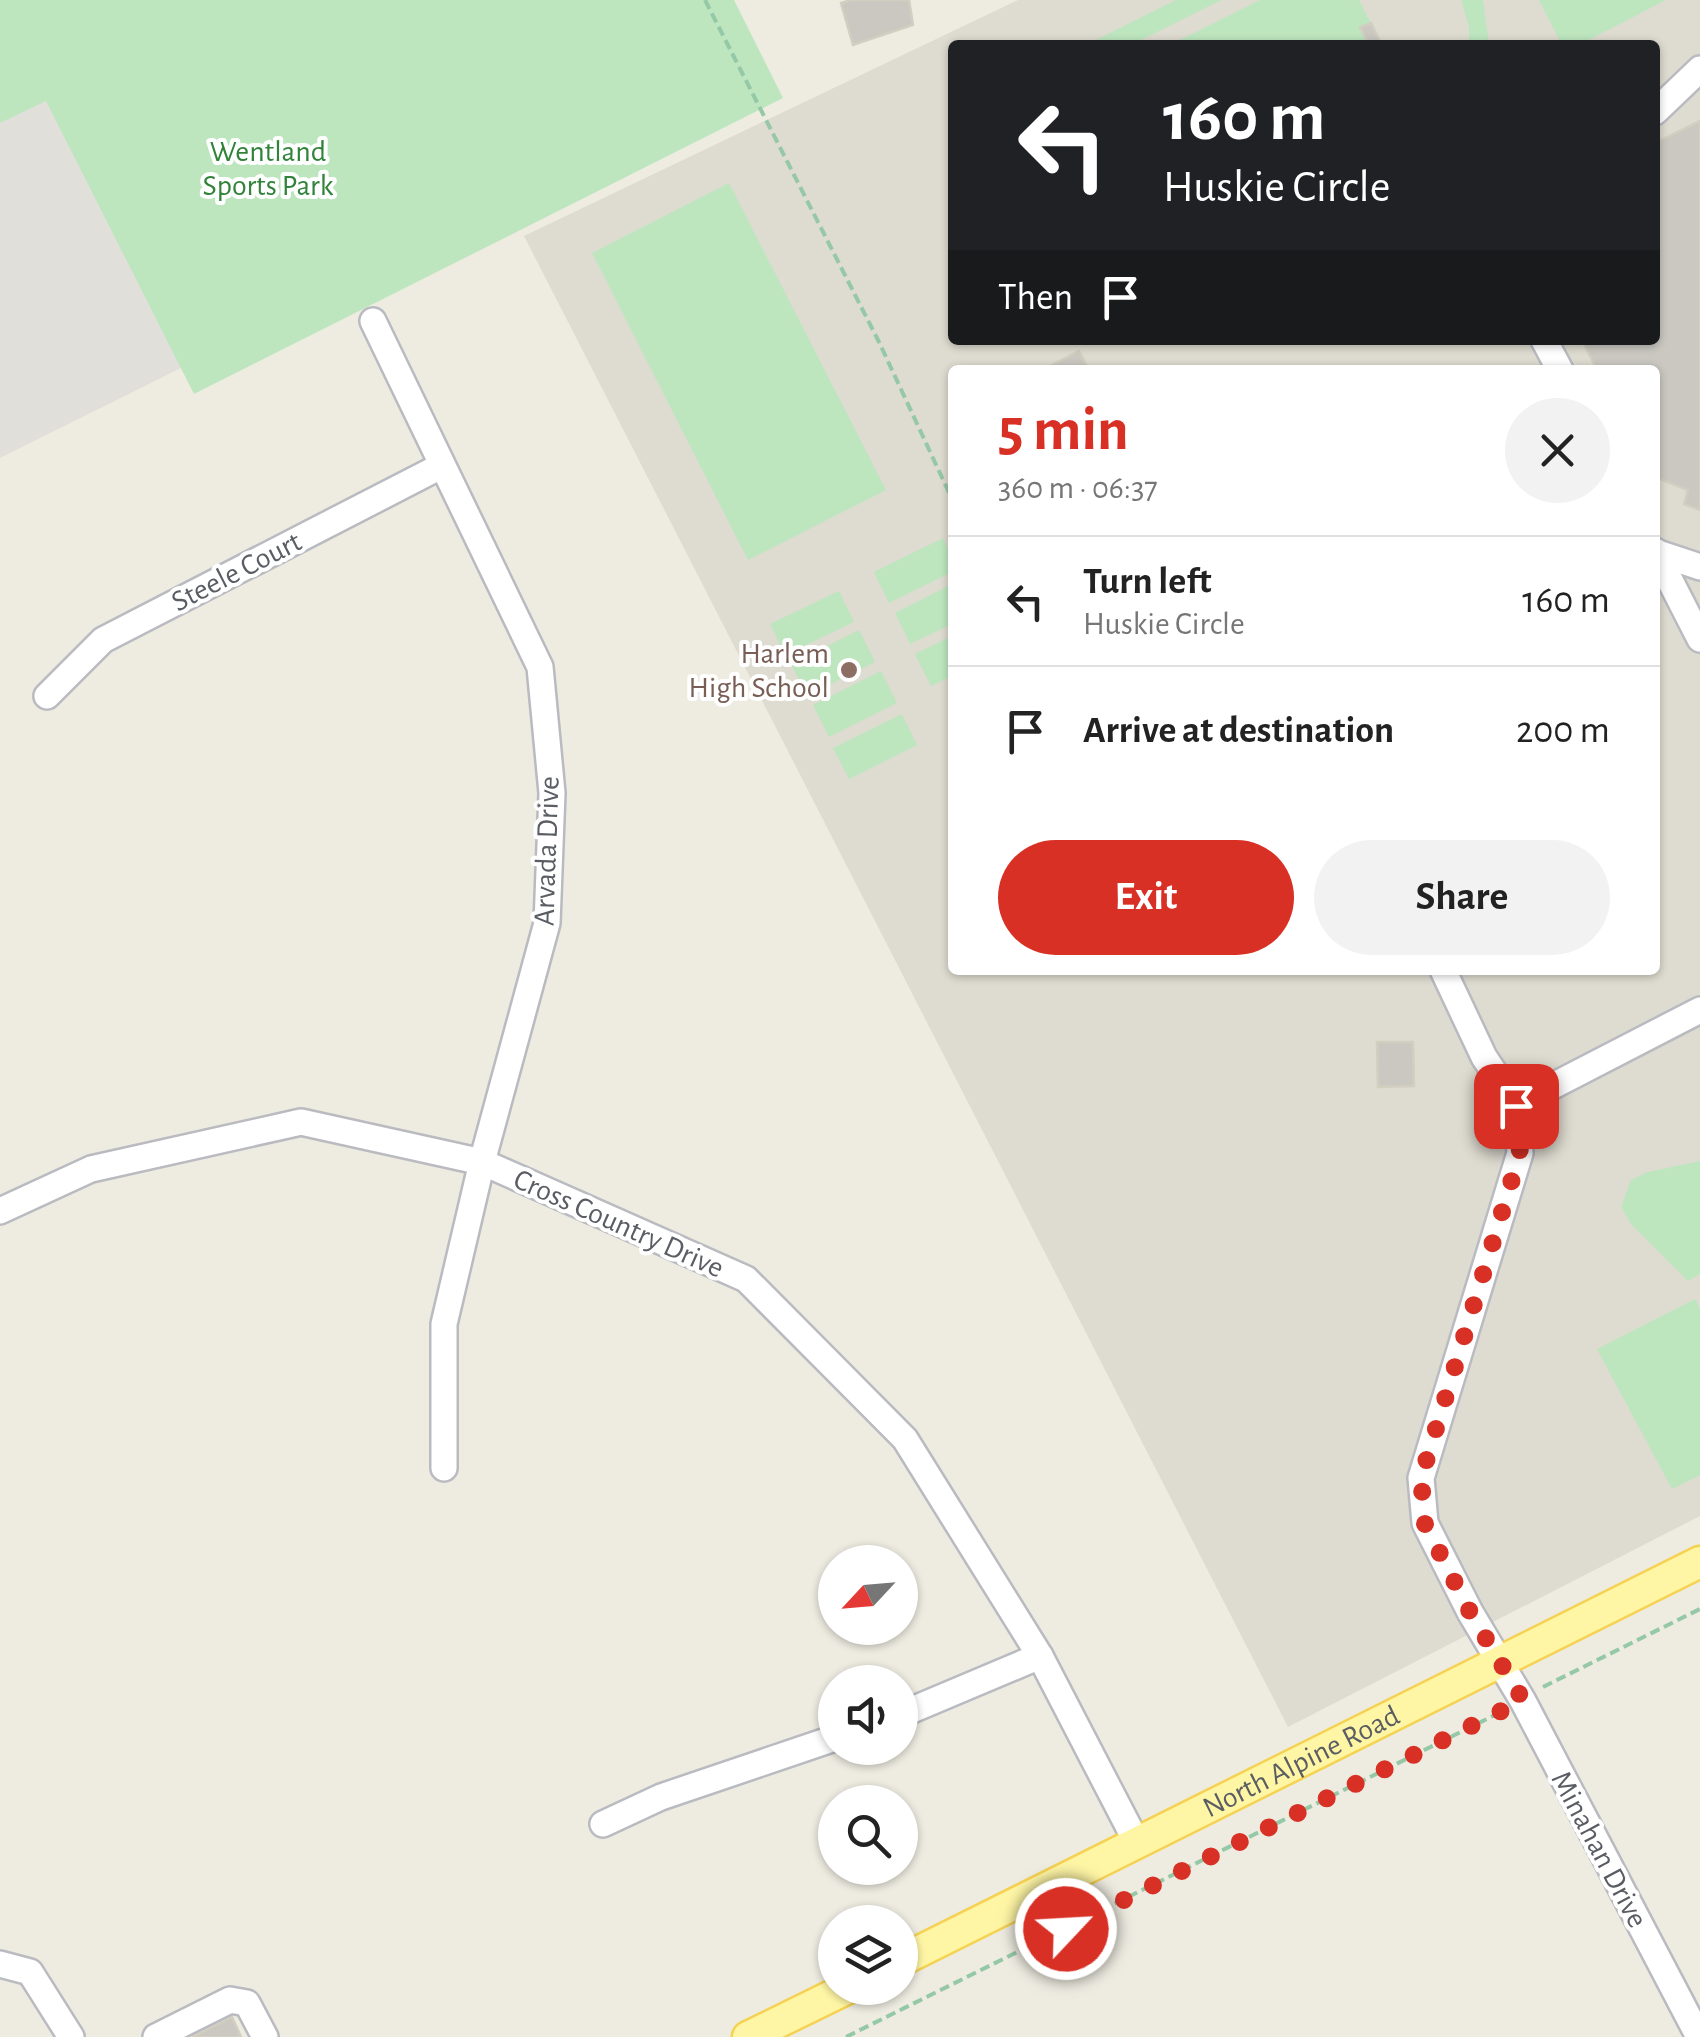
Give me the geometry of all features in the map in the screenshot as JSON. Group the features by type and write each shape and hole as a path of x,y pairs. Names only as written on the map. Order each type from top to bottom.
{"main road":[{"name":"North Alpine Road","path":"918,1952 1700,1562"},
{"path":"748,2037 818,2003"}],"street":[{"path":"1660,107 1700,69"},
{"name":"Arvada Drive","path":"373,321 540,667 552,792 547,924 482,1162 444,1324 444,1468"},
{"name":"Steele Court","path":"47,696 103,640 440,466"},
{"path":"1660,553 1700,567"},
{"path":"1660,561 1700,639"},
{"path":"1445,975 1484,1057 1516,1106 1700,1010"},
{"name":"Minahan Drive","path":"1516,1106 1520,1153 1421,1478 1425,1524 1470,1612 1523,1700 1698,2037"},
{"name":"Cross Country Drive","path":"0,1210 90,1169 300,1122 482,1162 746,1279 905,1439 1040,1656 1137,1843"},
{"path":"918,1707 1040,1656"},
{"path":"603,1824 661,1797 818,1744"},
{"path":"0,1964 30,1972 70,2037"},
{"path":"156,2037 230,2000 248,2003 265,2037"}],"path":[{"path":"704,0 880,342 948,491"},
{"path":"846,2037 1700,1609"}],"shaded area":[{"name":"Harlem High School","path":"1018,0 1700,0 1700,1516 1288,1727 524,236"},
{"path":"46,100 187,365 0,458 0,123"}],"green space":[{"name":"Wentland Sports Park","path":"0,0 734,0 783,98 194,394 46,101 0,123"},
{"path":"1176,0 1221,0 1141,40 1096,40"},
{"path":"1260,0 1359,0 1379,40 1180,40"},
{"path":"1461,0 1483,0 1488,40 1469,40"},
{"path":"1539,0 1666,0 1589,40 1559,40"},
{"path":"729,183 886,490 748,560 592,253"},
{"path":"943,538 948,549 948,574 889,603 874,572"},
{"path":"948,586 948,626 910,644 895,613"},
{"path":"839,591 854,622 785,655 770,624"},
{"path":"859,630 875,662 807,696 791,664"},
{"path":"948,638 948,678 931,686 915,654"},
{"path":"881,671 897,703 829,737 813,705"},
{"path":"902,714 917,745 849,779 833,748"},
{"path":"1700,1161 1700,1274 1688,1281 1631,1224 1621,1207 1631,1180 1648,1172"},
{"path":"1695,1299 1700,1309 1700,1475 1672,1489 1597,1349"}],"building":[{"path":"909,0 913,25 853,45 841,3"},
{"path":"1371,23 1380,40 1366,40 1360,27"},
{"path":"1700,121 1700,510 1684,504 1688,490 1660,479 1660,365 1594,365 1584,345 1660,345 1660,141"},
{"path":"1079,351 1086,365 1052,365"},
{"path":"1377,1042 1413,1042 1414,1086 1378,1087"},
{"path":"232,2017 241,2037 192,2037"}],"place":[{"name":"Harlem High School","path":"849,670"}],"route":[{"path":"1066,1929 1523,1700 1470,1612 1425,1524 1421,1478 1520,1153 1516,1106"}]}
